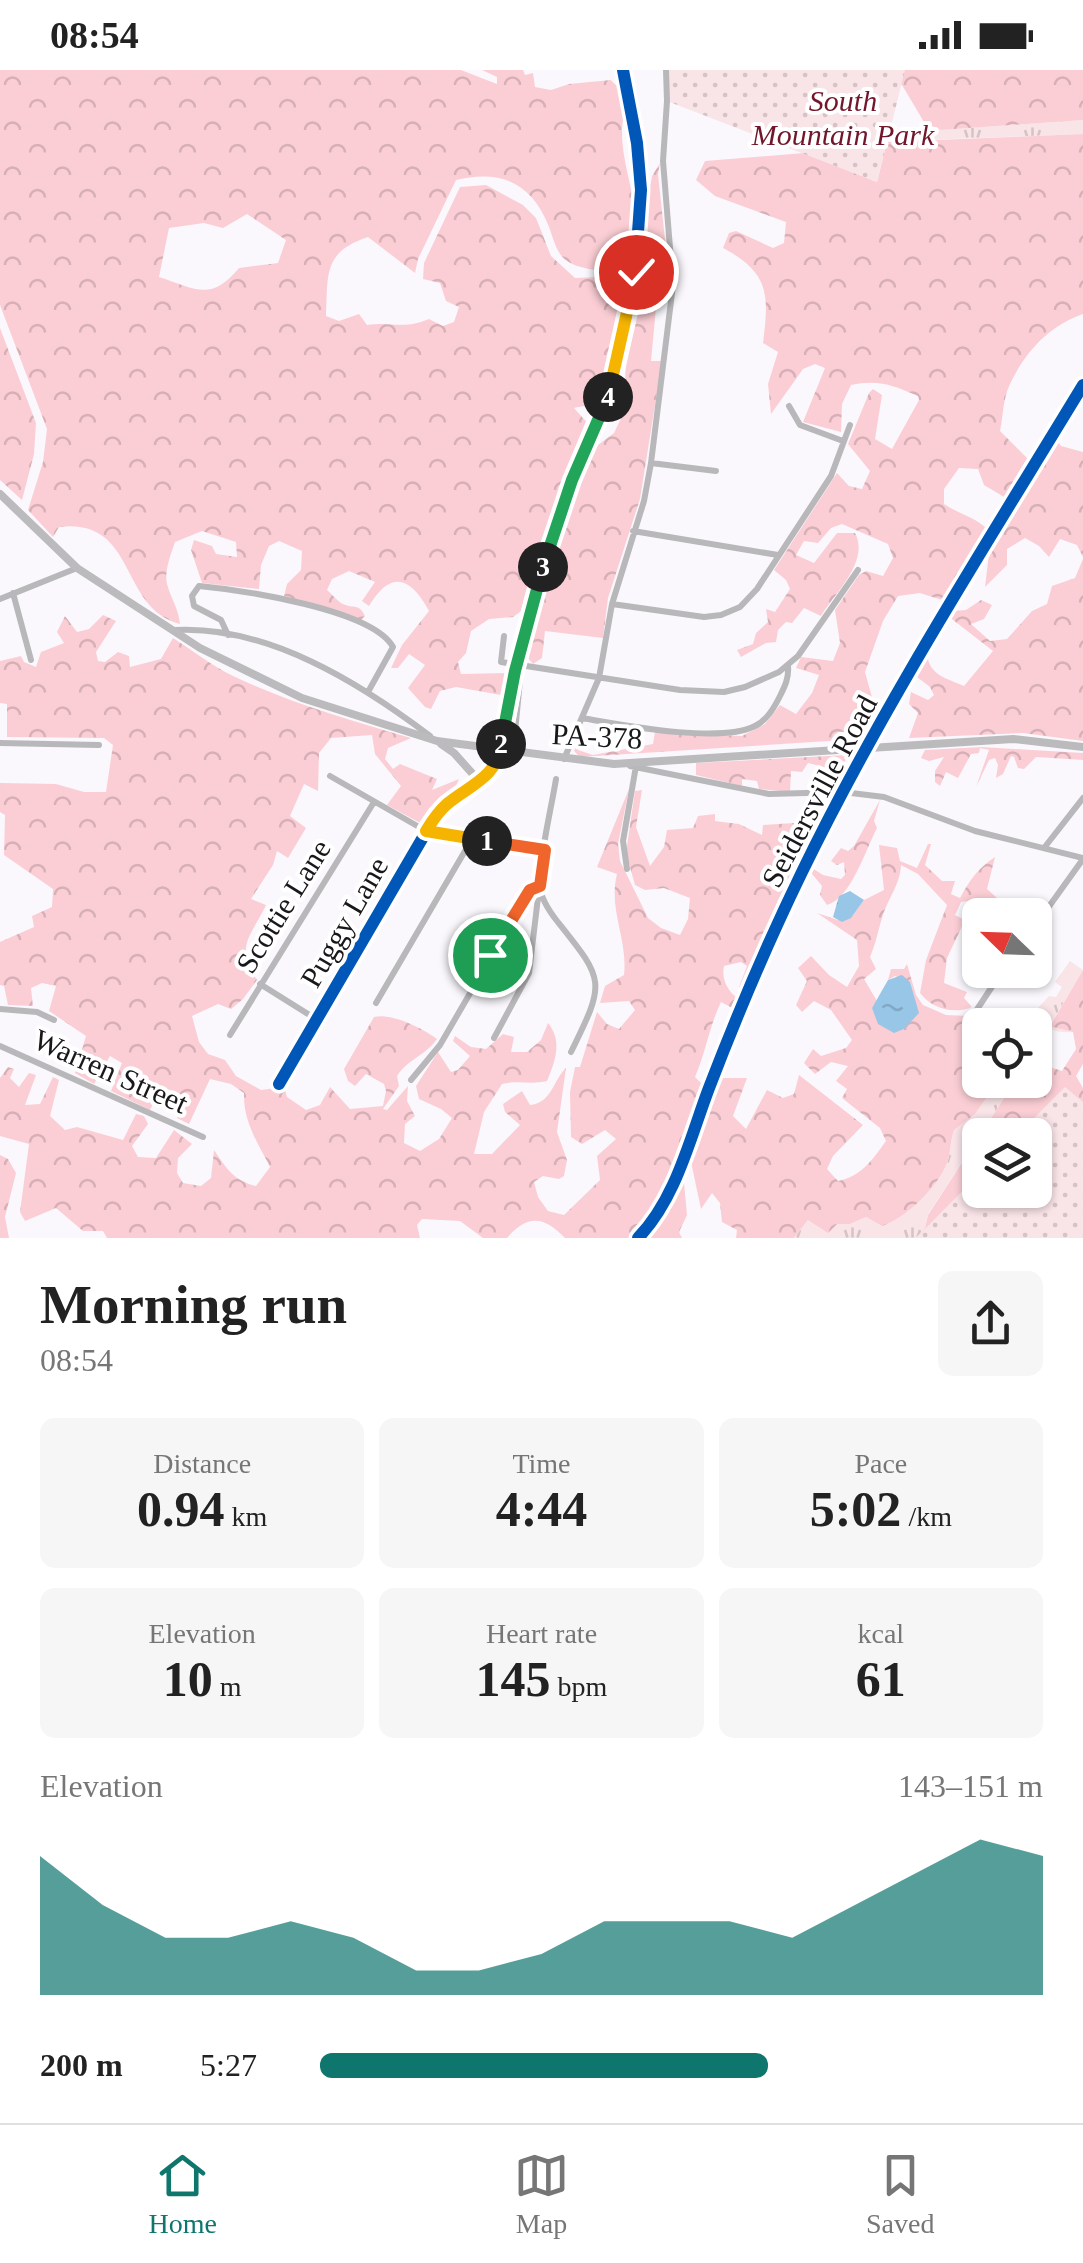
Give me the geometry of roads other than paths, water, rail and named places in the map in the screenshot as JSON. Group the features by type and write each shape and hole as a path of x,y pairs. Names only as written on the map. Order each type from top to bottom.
{"main road":[{"name":"PA-378","path":"0,494 77,568 200,648 302,698 437,742 614,764 1012,739 1083,746"},
{"path":"437,742 454,753 480,782"}],"street":[{"path":"500,752 553,532 613,381 634,288 640,173 622,70"},
{"path":"564,760 599,678 612,604 645,496 651,463 674,285 663,161 666,70"},
{"name":"Seidersville Road","path":"638,1238 675,1180 772,938 844,792 938,622 1083,386"},
{"path":"789,406 800,426 843,441"},
{"path":"612,604 695,616 721,615 746,602 831,476 850,425"},
{"path":"651,463 716,470"},
{"path":"634,531 778,554"},
{"path":"0,598 77,568"},
{"path":"504,636 500,662 724,692 757,684 788,666 858,570"},
{"path":"228,635 221,620 194,606 192,596 199,586 259,592 370,626 393,646 368,692"},
{"path":"13,594 31,660"},
{"path":"174,630 228,635 313,662 368,692 437,742"},
{"path":"514,753 522,670 518,666"},
{"path":"582,718 698,733 737,732 765,719 786,684 788,666"},
{"path":"0,743 99,744"},
{"name":"Puggy Lane","path":"279,1084 426,831 443,808 480,782 496,765 500,752"},
{"path":"614,764 769,794 844,792 884,797 975,831 1083,858 1052,902"},
{"path":"627,869 622,841 636,766"},
{"path":"330,776 426,831 545,850"},
{"path":"494,1038 529,973 556,779"},
{"path":"1043,848 1083,798"},
{"name":"Scottie Lane","path":"230,1035 374,802"},
{"path":"376,1002 472,838"},
{"path":"540,886 548,909 584,952 595,976 592,1004 571,1052"},
{"path":"411,1080 440,1045 530,890 540,886"},
{"path":"260,984 316,1019"},
{"path":"0,1009 37,1012 54,1020"},
{"name":"Warren Street","path":"0,1046 204,1137"}],"water":[{"path":"850,891 864,900 851,918 842,922 833,917 839,896"},
{"path":"902,975 910,982 919,1013 904,1029 894,1033 878,1024 872,1008 888,980"}],"park label":[{"name":"South Mountain Park","path":"843,117"}]}
